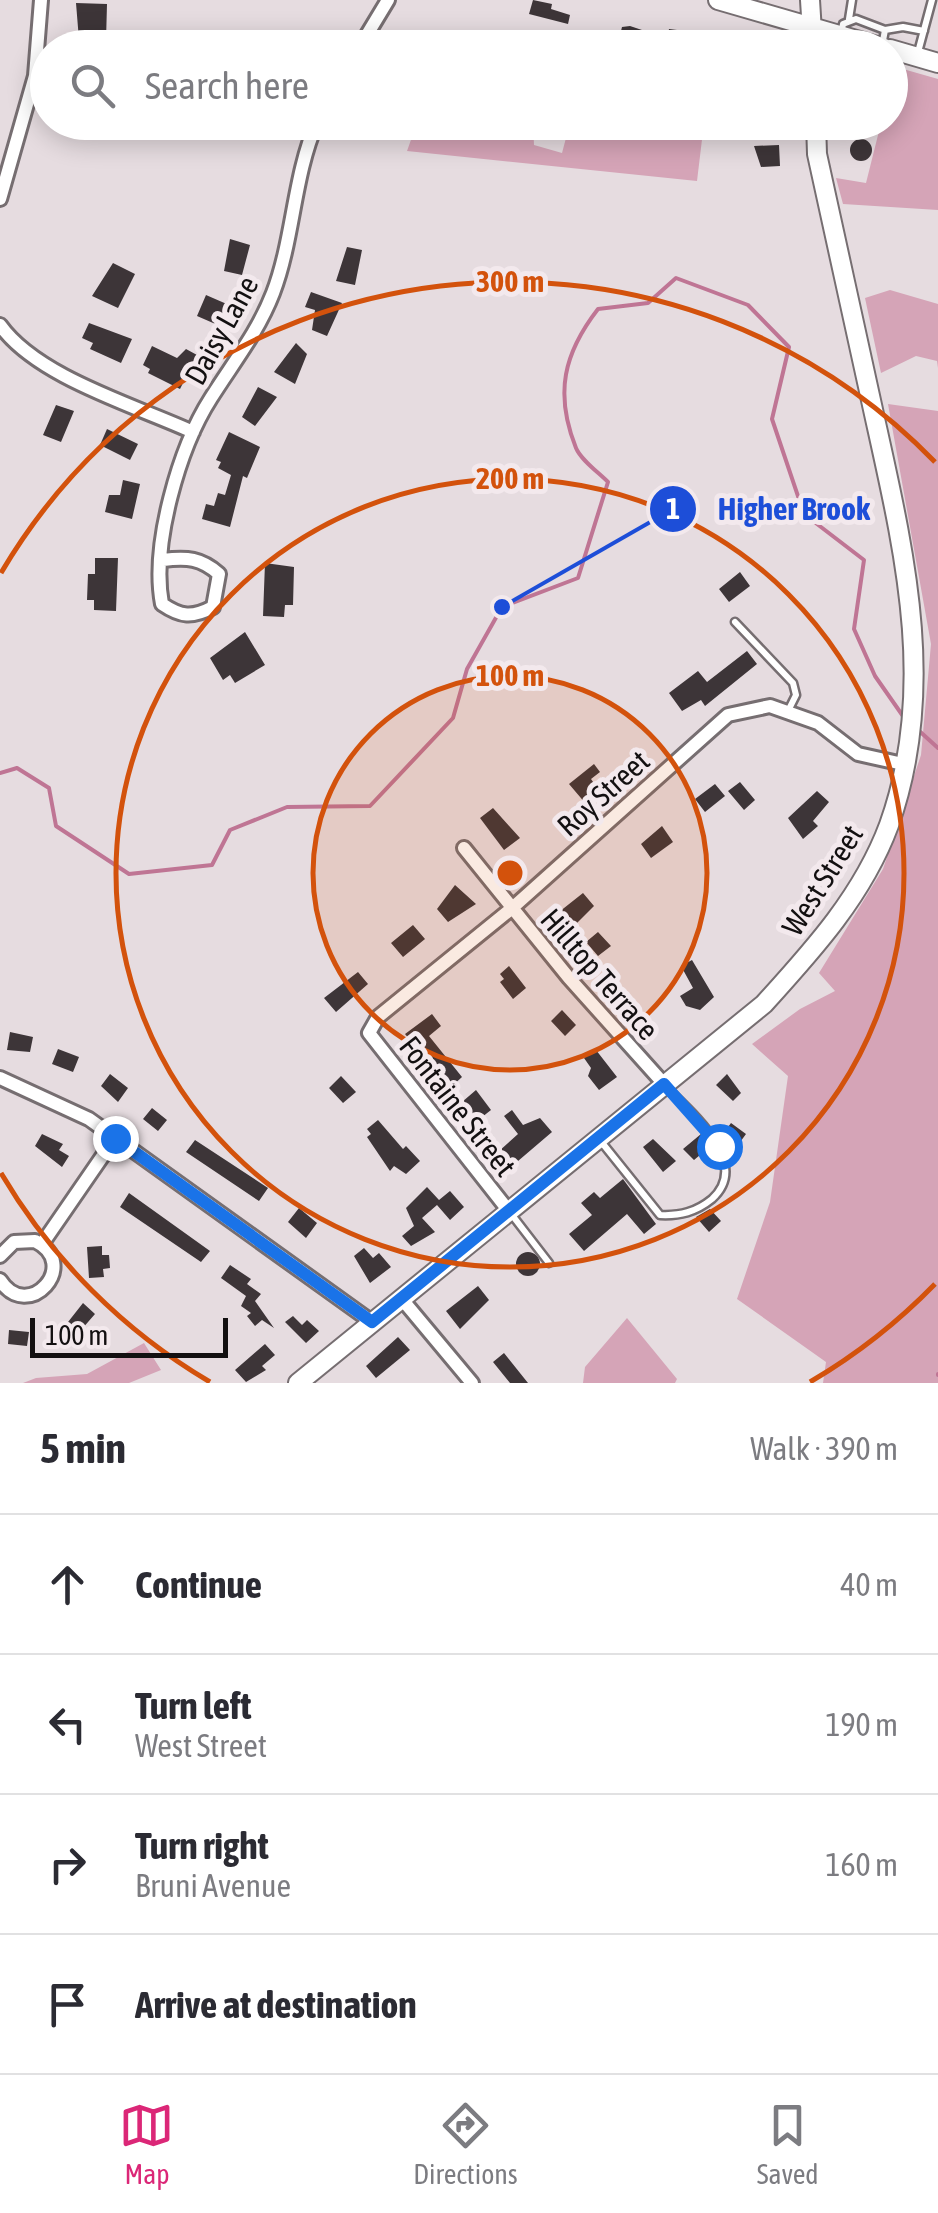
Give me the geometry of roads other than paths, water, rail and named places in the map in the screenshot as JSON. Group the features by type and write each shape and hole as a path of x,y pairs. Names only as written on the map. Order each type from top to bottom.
{"main road":[{"path":"718,0 812,26 852,30"},
{"path":"810,0 812,30"},
{"path":"908,53 938,63"},
{"name":"West Street","path":"298,1383 764,1004 828,934 890,823 912,710 917,660 906,559 817,140"}],"street":[{"path":"38,30 41,0"},
{"path":"370,30 388,0"},
{"path":"0,199 30,90"},
{"name":"Daisy Lane","path":"163,560 187,557 206,562 219,574 213,608 197,616 178,615 162,604 159,587 163,560 179,468 192,432 272,298 294,196 311,140"},
{"path":"0,325 16,347 44,364 192,432"},
{"name":"Roy Street","path":"369,1033 378,1017 511,909 728,715 770,706 818,723 858,754 903,764"},
{"name":"Hilltop Terrace","path":"464,848 511,909 664,1084"},
{"name":"Fontaine Street","path":"369,1033 508,1210"},
{"path":"0,1078 59,1102 115,1138 372,1322"},
{"path":"42,1244 115,1138"},
{"path":"0,1256 21,1240 42,1244 54,1263 53,1278 44,1290 22,1296 9,1291 0,1280"},
{"path":"402,1298 472,1383"}],"lane":[{"path":"845,27 852,0"},
{"path":"917,57 932,0"},
{"path":"900,30 903,27 924,31"},
{"path":"736,622 792,683 796,695 787,712"},
{"path":"598,1138 660,1215 678,1216 702,1207 722,1189 726,1173 719,1146 664,1084"},
{"path":"508,1210 548,1262"}],"waterway":[{"path":"0,773 17,768 49,788 56,826 129,874 212,865 230,830 287,807 370,806 453,718 467,669 502,607 578,578 608,482 578,452 569,428 564,391 570,358 598,309 648,303 676,278 748,305 789,347 772,419 804,514 864,560 854,629 875,676 905,719"},
{"path":"916,728 938,748"}],"place":[{"name":"Higher Brook","path":"502,607"}]}
